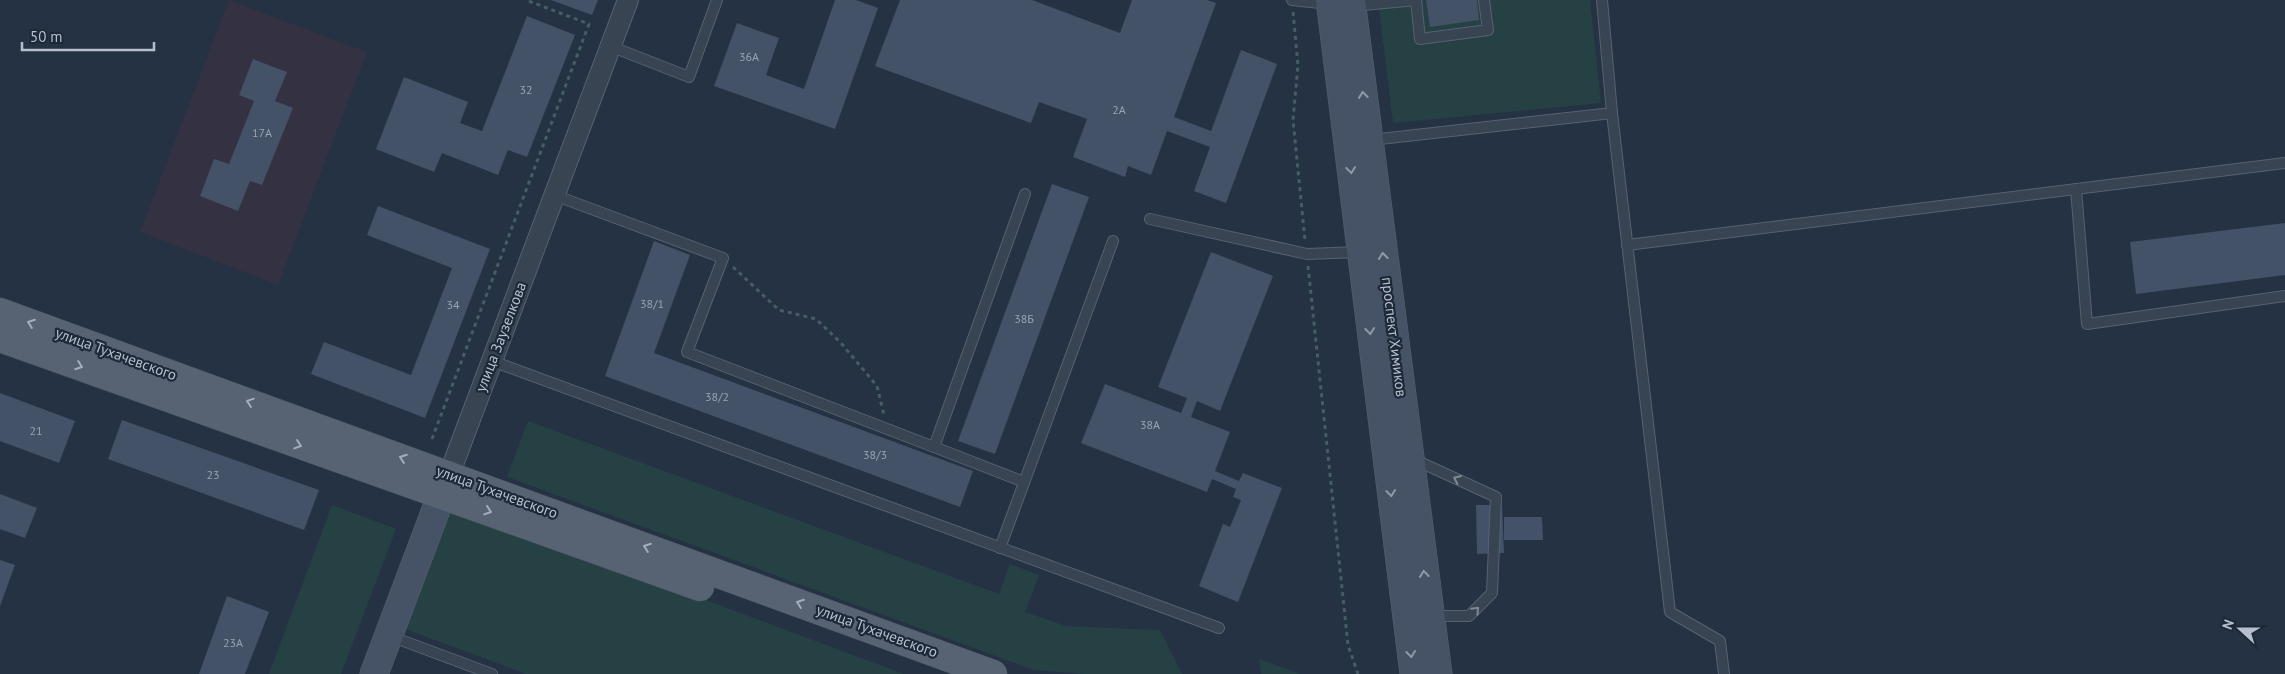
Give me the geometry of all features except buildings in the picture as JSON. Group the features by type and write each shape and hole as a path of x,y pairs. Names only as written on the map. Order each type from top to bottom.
{"main road":[{"name":"проспект Химиков","path":"1341,3 1358,141 1409,457 1438,674"},
{"name":"проспект Химиков","path":"1358,141 1360,252 1414,674"},
{"name":"улица Тухачевского","path":"0,312 445,485 941,674"},
{"name":"улица Тухачевского","path":"0,338 445,485 993,674"},
{"name":"улица Заузелкова","path":"374,674 445,485"}],"street":[{"name":"улица Заузелкова","path":"445,485 628,0"}],"lane":[{"path":"610,46 689,77 717,0"},
{"path":"1293,5 1416,0 1420,39 1488,30 1484,0"},
{"path":"1602,0 1612,114 1670,612 1720,641 1724,674"},
{"path":"1358,141 1612,114"},
{"path":"1628,245 2285,163"},
{"path":"2076,189 2087,324 2285,296"},
{"path":"934,447 1025,194"},
{"path":"554,195 722,258 687,352 1024,482"},
{"path":"1150,219 1307,254 1360,252"},
{"path":"1000,548 1113,241"},
{"path":"492,361 1219,628"},
{"path":"1409,457 1496,497 1492,593 1469,616 1430,616"},
{"path":"389,636 492,674"}],"path":[{"path":"432,439 589,24 526,0"},
{"path":"1293,5 1298,65 1293,120 1348,645 1358,674"},
{"path":"722,258 779,310 816,319 841,343 877,386 889,430"}],"shaded area":[{"path":"229,0 367,52 278,285 140,232"}],"green space":[{"path":"1378,0 1590,0 1601,103 1393,123"},
{"path":"528,421 999,594 1010,564 1039,575 1025,612 1066,626 1160,630 1182,674 1084,674 1034,670 507,477"},
{"path":"332,505 396,529 341,674 269,674"},
{"path":"452,505 904,674 526,674 405,629"},
{"path":"1259,659 1300,674 1261,674"}]}
